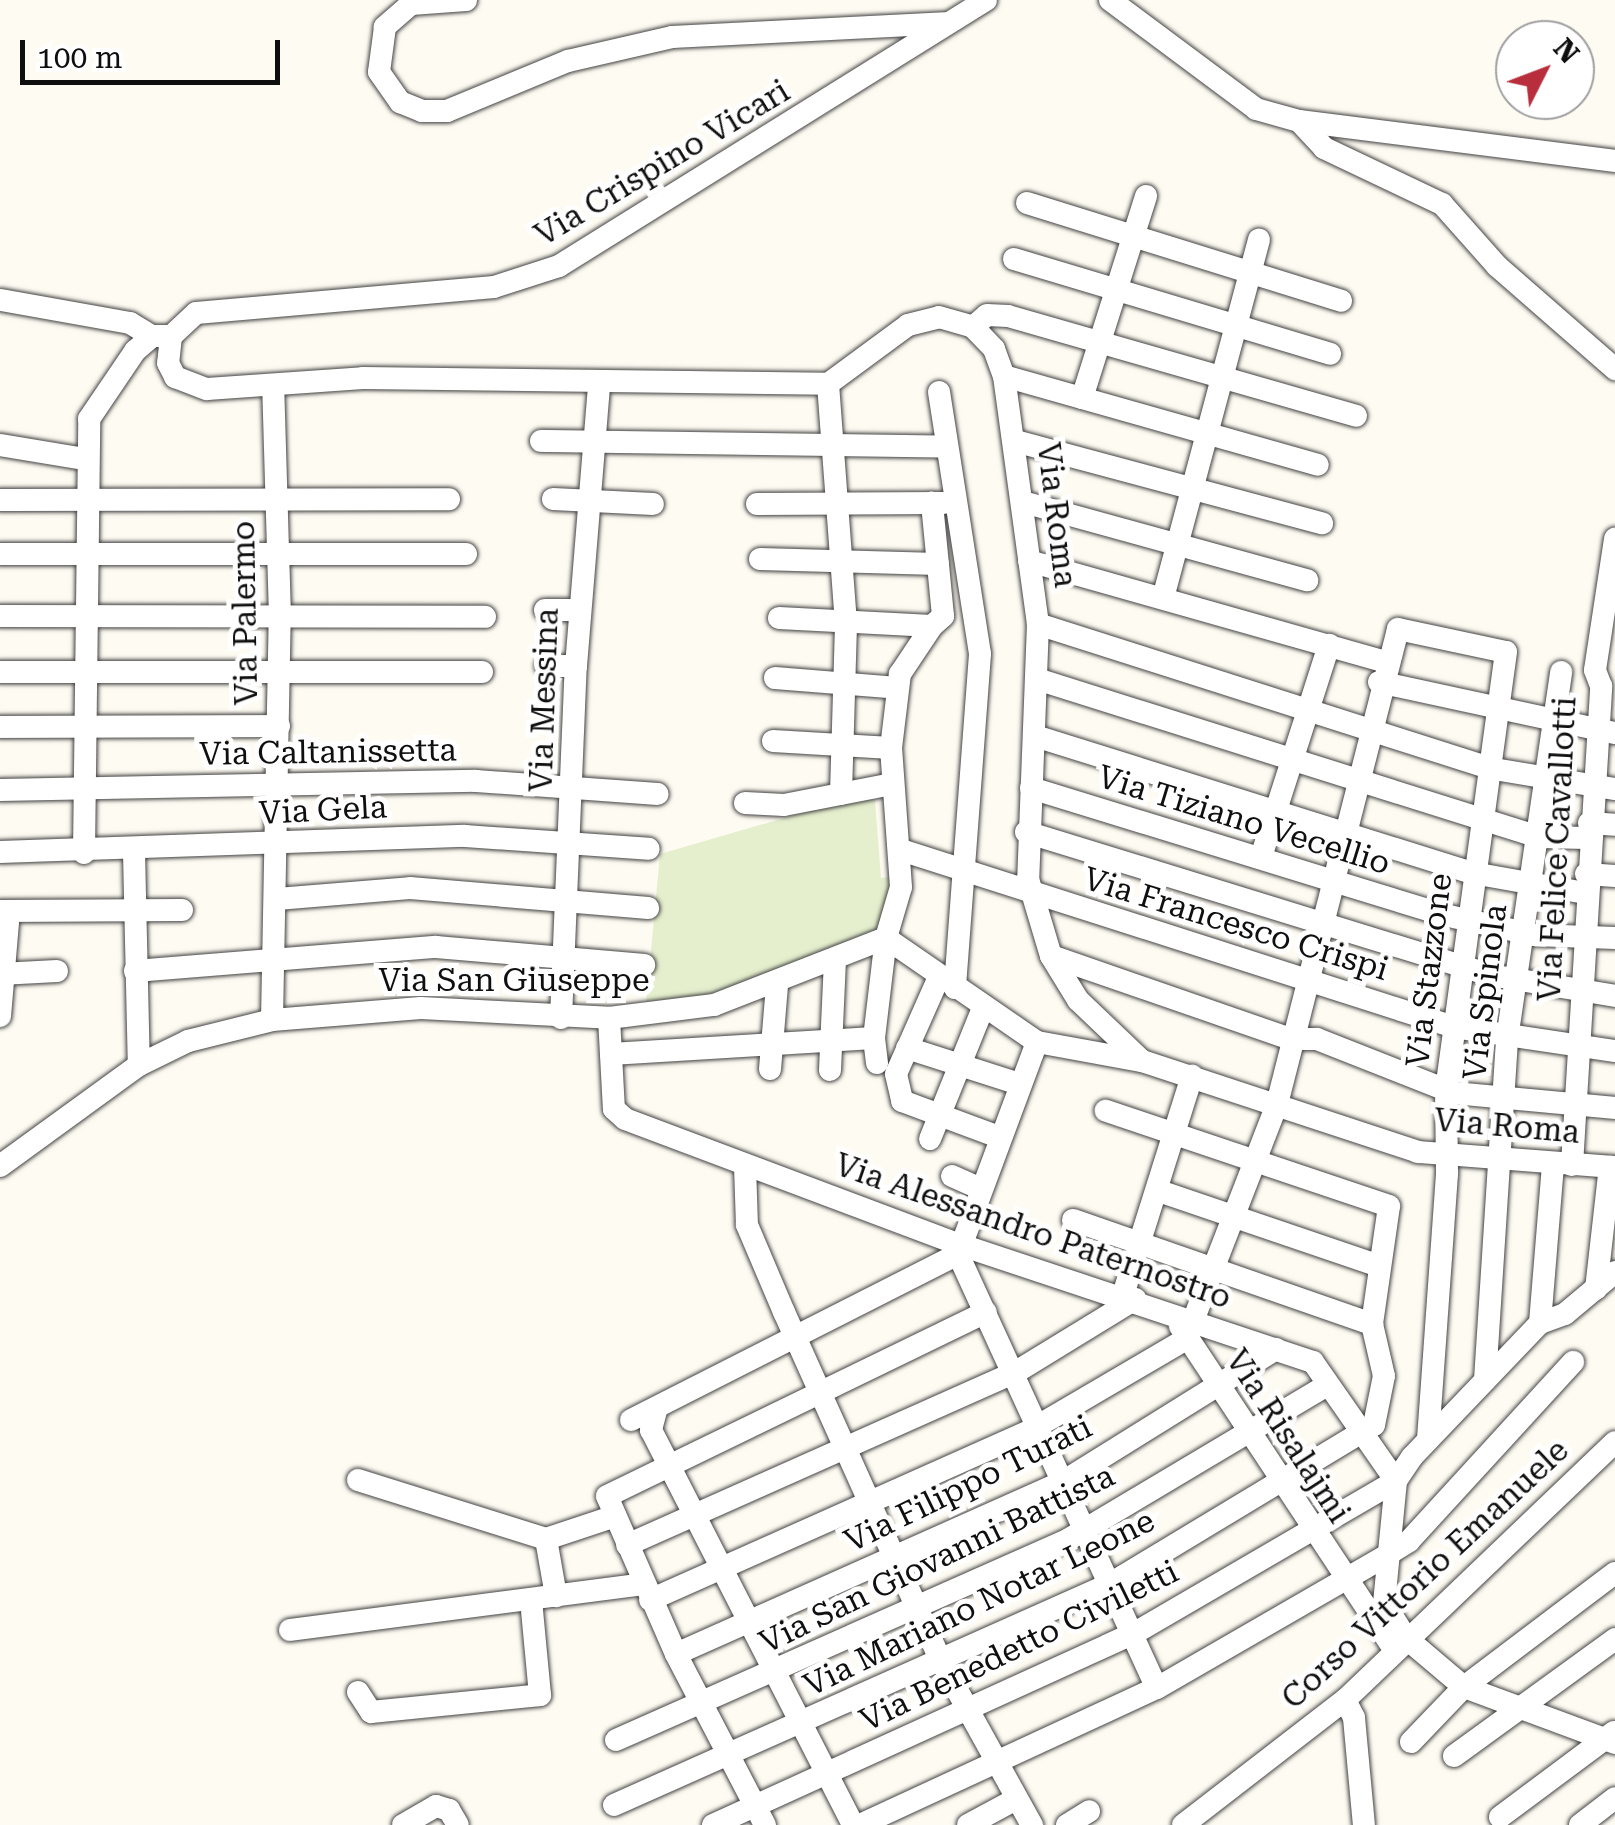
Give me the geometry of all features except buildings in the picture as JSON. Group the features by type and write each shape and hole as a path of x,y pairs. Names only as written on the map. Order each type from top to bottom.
{"street":[{"path":"466,0 412,4 385,27 379,72 400,102 447,111 568,61 672,37 944,23"},
{"name":"Via Crispino Vicari","path":"84,852 85,459 98,399 161,336 208,310 494,287 559,266 986,0"},
{"path":"1110,0 1232,95 1299,121 1615,161"},
{"path":"1299,121 1324,148 1442,204 1498,266 1615,369"},
{"path":"1082,398 1146,196"},
{"path":"1027,203 1341,301"},
{"path":"1163,598 1259,240"},
{"path":"1014,259 1330,354"},
{"path":"1,300 130,323 161,336 175,377 194,386 363,378 828,384 926,318 973,327 987,315 1000,314 1356,416"},
{"name":"Via Roma","path":"973,327 994,349 1004,376 1038,624 1040,680 1026,832 1032,895 1051,956 1098,1026 1142,1060 1442,1158 1613,1167"},
{"path":"1004,376 1318,465"},
{"name":"Via Messina","path":"561,1018 574,787 576,666 598,384"},
{"path":"828,384 836,561 846,625 841,794"},
{"name":"Via Palermo","path":"272,1020 280,616 273,385"},
{"path":"877,1063 874,1038 886,938 901,888 901,850 892,784 898,688 914,646 937,621 946,447 939,392"},
{"path":"1015,440 1322,523"},
{"path":"542,441 946,447"},
{"path":"0,446 85,459"},
{"path":"0,500 448,499"},
{"path":"552,499 653,504"},
{"path":"1023,502 1307,580"},
{"path":"756,504 943,503"},
{"path":"943,503 980,654 966,870 947,982 896,1074 902,1101 999,1136"},
{"name":"Via Felice Cavallotti","path":"1540,1323 1563,1165 1578,1105 1581,936 1589,831 1603,788 1605,733 1601,686 1614,538"},
{"path":"0,554 466,554"},
{"path":"760,559 938,564"},
{"path":"1029,561 1329,645 1497,711 1605,733"},
{"path":"545,610 580,610"},
{"path":"0,616 485,617"},
{"path":"779,618 846,625 937,621"},
{"path":"1038,624 1488,768 1603,788"},
{"name":"Via Stazzone","path":"1384,667 1403,626 1506,652 1446,1089 1442,1158 1447,1174 1428,1439"},
{"path":"1262,857 1329,645"},
{"path":"546,666 576,666"},
{"path":"290,1630 556,1596 647,1592 722,1570 1040,1425 1185,1324 1214,1270 1276,1104 1384,667"},
{"path":"0,672 482,672"},
{"name":"Via Spinola","path":"1485,1380 1507,1039 1561,672"},
{"path":"775,678 898,688"},
{"path":"1040,680 1539,837 1615,825"},
{"path":"0,727 279,726"},
{"path":"1035,736 1473,873 1531,885 1586,884 1615,876"},
{"path":"773,741 892,748"},
{"name":"Via Caltanissetta","path":"0,790 278,788 476,781 658,794"},
{"path":"746,803 784,805 892,784"},
{"name":"Via Tiziano Vecellio","path":"1031,788 1467,920 1522,933 1615,938"},
{"path":"1026,832 1462,966 1579,994 1615,996"},
{"name":"Via Gela","path":"0,852 134,852 464,836 649,849"},
{"name":"Via Francesco Crispi","path":"901,850 1454,1027 1507,1039 1615,1051"},
{"path":"134,852 132,910 139,1065"},
{"path":"277,899 410,888 648,908"},
{"path":"0,1016 4,911 182,910"},
{"path":"886,938 982,1008 1037,1042 1142,1060"},
{"name":"Via San Giuseppe","path":"0,1166 139,1065 188,1040 272,1020 421,1008 609,1018 714,1005 777,986 886,938"},
{"path":"135,971 275,956 436,947 644,964"},
{"path":"1051,956 1292,1039 1316,1039 1446,1089 1505,1100 1615,1108"},
{"path":"830,1070 835,961"},
{"path":"2,974 58,972"},
{"path":"770,1070 777,986"},
{"path":"930,1139 982,1008"},
{"name":"Via Alessandro Paternostro","path":"609,1018 614,1109 625,1119 958,1249 1129,1297 1185,1324 1313,1362 1359,1436 1396,1481"},
{"path":"612,1054 874,1038"},
{"path":"1037,1042 958,1249 1157,1688"},
{"path":"907,1048 1020,1084"},
{"path":"627,1545 1016,1372 1129,1297 1140,1244 1177,1135 1192,1076"},
{"path":"1106,1111 1389,1206 1372,1324 1384,1376 1381,1408 1374,1425 1359,1436"},
{"path":"744,1166 748,1225 794,1335 941,1661 1032,1825"},
{"path":"1596,1289 1613,1167"},
{"path":"952,1176 979,1188"},
{"path":"1159,1191 1379,1266"},
{"path":"1072,1220 1372,1324"},
{"path":"631,1420 656,1411 958,1249"},
{"path":"1611,1738 1464,1688 1400,1644 1384,1603 1396,1481 1428,1439 1540,1323 1565,1314 1615,1272"},
{"path":"358,1480 546,1539 611,1506 668,1464 986,1312"},
{"name":"Via Risalajmi","path":"1185,1324 1217,1387 1338,1578 1400,1644"},
{"name":"Via Filippo Turati","path":"676,1654 1064,1481 1276,1349"},
{"path":"656,1411 652,1430 668,1464 824,1775 856,1825 1157,1688 1338,1578 1387,1556 1408,1541 1573,1362"},
{"name":"Via San Giovanni Battista","path":"616,1740 773,1674 1086,1530 1327,1385"},
{"name":"Via Mariano Notar Leone","path":"614,1805 1110,1584 1359,1436"},
{"name":"Corso Vittorio Emanuele","path":"1182,1825 1345,1700 1615,1442"},
{"name":"Via Benedetto Civiletti","path":"714,1825 760,1816 824,1775 970,1712 1133,1634 1396,1481"},
{"path":"611,1506 676,1654 760,1816"},
{"path":"546,1539 556,1596"},
{"path":"1411,1742 1464,1688 1615,1573"},
{"path":"358,1692 371,1712 540,1695 531,1599"},
{"path":"1454,1756 1615,1639"},
{"path":"1345,1700 1354,1718 1364,1825"},
{"path":"1500,1817 1611,1738"},
{"path":"1580,1825 1615,1798"},
{"path":"968,1825 1016,1800"},
{"path":"402,1825 436,1806 450,1810 458,1825"},
{"path":"1067,1825 1089,1811"}],"green space":[{"path":"867,794 875,801 881,878 892,877 877,932 721,993 646,1004 660,854"}]}
